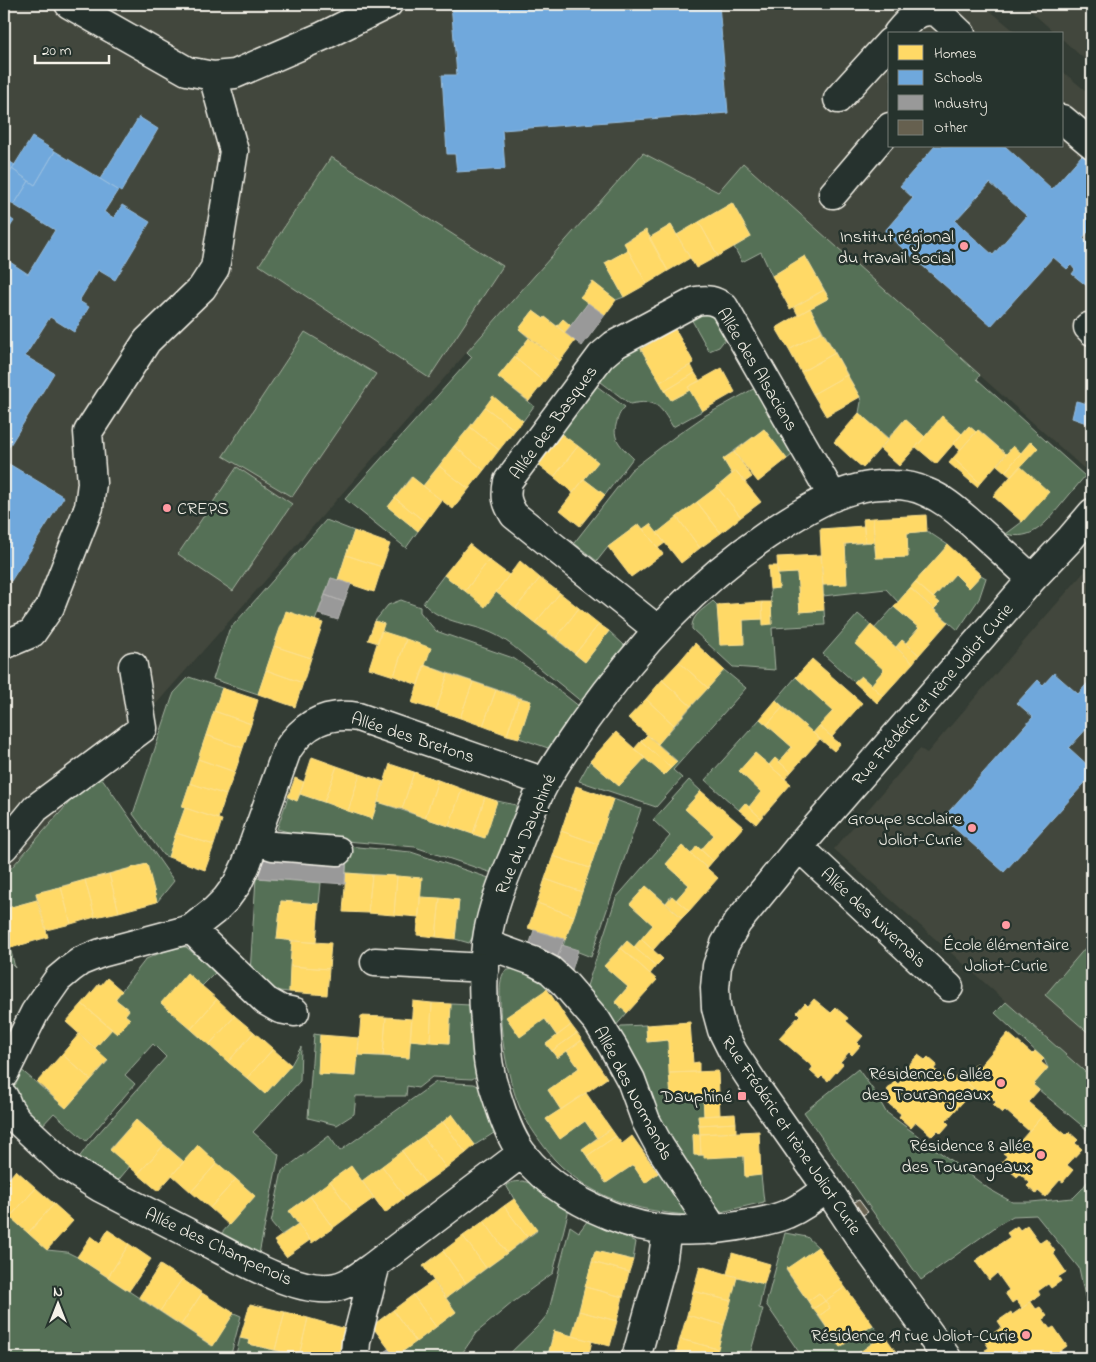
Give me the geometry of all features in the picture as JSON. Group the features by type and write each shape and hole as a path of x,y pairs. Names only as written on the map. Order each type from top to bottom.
{"street":[{"path":"69,4 187,71 213,76 235,74 323,36 388,4"},
{"path":"899,32 912,17 925,11 936,13 959,32"},
{"path":"838,99 888,44"},
{"path":"4,645 32,633 50,606 89,507 92,483 88,432 148,341 202,288 215,268 234,151 213,76"},
{"path":"1064,121 1092,144"},
{"path":"833,194 888,129"},
{"name":"Allée des Alsaciens","path":"627,338 696,301 706,299 715,301 724,307 833,497"},
{"name":"Allée des Basques","path":"627,338 614,345 601,356 508,481 506,491 507,504 514,515 658,630"},
{"name":"Rue du Dauphiné","path":"827,1188 807,1204 775,1219 744,1226 687,1231 667,1230 612,1217 575,1199 552,1182 522,1153 511,1134 490,1076 486,1054 483,1000 488,931 501,885 545,782 600,700 626,666 698,588 744,552 810,508 850,490 881,484 910,487 925,491 950,505 1032,579"},
{"name":"Rue Frédéric et Irène Joliot Curie","path":"947,1358 858,1235 733,1052 722,1030 716,1008 717,966 725,944 737,923 799,846 1092,513"},
{"path":"4,847 36,808 143,728 133,666"},
{"name":"Allée des Bretons","path":"191,929 215,910 237,884 246,865 287,750 304,730 317,721 344,714 358,717 545,782"},
{"path":"255,840 273,846 338,852"},
{"name":"Allée des Nivernais","path":"799,846 949,987"},
{"path":"4,1074 35,1012 48,991 70,969 101,953 191,929 266,1001 280,1009 295,1012"},
{"name":"Allée des Normands","path":"375,962 486,956 533,961 550,970 565,984 596,1021 613,1046 631,1080 646,1121 660,1147 714,1230"},
{"name":"Allée des Champenois","path":"4,1097 16,1120 67,1167 101,1188 258,1268 298,1284 309,1286 329,1288 342,1286 376,1264 522,1153"},
{"path":"636,1358 662,1264 667,1230"},
{"path":"357,1358 355,1354 356,1342 376,1264"}],"shaded area":[{"name":"CREPS","path":"4,4 982,4 1016,32 888,32 888,148 1064,148 1064,73 1092,96 1092,467 1088,472 743,164 718,192 643,153 4,876"},
{"path":"1023,4 1092,4 1092,66 1064,41 1064,32 1054,32"},
{"name":"École élémentaire Joliot-Curie","path":"1092,563 1092,1078 834,849 920,749 927,753"}],"green space":[{"path":"643,153 718,192 743,163 980,375 977,379 1085,476 1043,525 1031,533 1023,535 1006,534 1022,522 1020,466 1037,447 1031,442 1021,453 1006,454 979,430 976,432 969,426 962,434 925,437 905,419 888,438 859,413 860,397 810,308 829,298 805,256 772,276 761,252 742,262 734,247 751,237 732,203 677,235 671,225 649,238 645,231 624,242 628,250 605,263 624,297 616,300 592,282 581,297 588,303 571,326 563,319 557,326 533,311 519,329 529,338 498,377 534,406 523,421 493,397 423,486 411,477 388,507 418,531 406,548 345,499 472,357 467,352"},
{"path":"331,157 503,266 429,378 259,265"},
{"path":"694,312 716,313 726,338 719,347 709,351 689,315"},
{"path":"672,324 675,329 641,349 671,400 690,390 702,411 673,427 656,405 646,402 630,404 597,379 611,362"},
{"path":"305,332 376,374 292,497 223,456"},
{"path":"594,384 625,407 618,417 615,430 619,443 633,458 605,495 584,479 598,462 557,431"},
{"path":"755,388 792,455 787,459 764,429 723,459 732,474 657,533 650,524 643,529 639,524 608,547 597,561 574,543 631,470 706,415"},
{"path":"237,467 292,504 233,591 178,554"},
{"path":"326,520 354,531 338,580 331,578 315,621 286,612 258,694 213,679 229,630"},
{"path":"927,531 948,545 898,602 886,589 823,596 823,585 847,583 845,544 874,542 876,558 908,557 907,533"},
{"path":"797,573 800,612 824,610 825,625 772,628 775,670 733,667 692,629 696,616 713,601 717,605 720,645 744,644 743,620 763,619 772,624 770,589 779,588 778,574"},
{"path":"955,574 969,588 981,575 986,578 979,599 958,630 934,609 939,603 933,598"},
{"path":"444,575 465,591 496,592 585,662 609,631 624,645 620,654 583,703 500,637 448,619 431,610 423,603"},
{"path":"401,600 420,607 420,612 436,631 513,658 542,677 580,707 551,749 519,738 531,701 424,665 381,631 384,624 375,621 388,605"},
{"path":"894,607 919,628 906,643 902,640 896,647 874,629"},
{"path":"858,614 871,625 884,670 871,685 861,676 854,682 823,654"},
{"path":"724,670 746,688 673,770 682,778 656,807 579,781 590,761 619,786 645,758 664,775 677,761 658,744"},
{"path":"189,677 222,688 182,807 185,808 168,857 163,855 133,814 174,693"},
{"path":"796,677 833,711 813,733 776,700"},
{"path":"760,719 792,747 779,762 775,758 769,765 755,753 739,771 761,792 749,807 745,803 739,810 705,780"},
{"path":"97,771 174,881 157,902 146,864 36,893 37,900 4,909 4,876"},
{"path":"689,780 701,791 685,809 714,835 701,850 697,846 691,854 682,846 666,864 689,885 676,900 671,896 666,903 646,886 630,904 653,925 634,947 627,941 604,966 628,987 615,1002 627,1013 614,1028 586,989 616,898 670,836 653,820"},
{"path":"300,794 372,819 378,802 484,838 497,801 516,805 513,823 492,873 415,847 312,838 277,829 288,797 297,801"},
{"path":"613,799 641,809 591,957 563,946"},
{"path":"348,846 411,852 489,878 480,920 469,943 455,939 459,900 420,897 397,876 346,873"},
{"path":"256,878 321,883 319,904 281,901 277,939 292,941 289,992 270,990 250,973"},
{"path":"4,922 15,968 4,957"},
{"path":"1092,940 1092,1036 1045,995"},
{"path":"177,946 186,947 216,972 202,986 161,1003 265,1094 291,1065 301,1047 300,1081 253,1132 279,1155 259,1254 220,1235 255,1196 198,1146 184,1162 136,1120 110,1149 130,1166 116,1183 78,1159 166,1057 153,1044 125,1075 135,1084 86,1141 54,1113 40,1128 24,1113 13,1090 19,1068 66,1108 108,1061 95,1048 112,1029 117,1034 130,1019 125,1015 129,1010 115,999 146,959"},
{"path":"513,969 545,980 547,989 545,1019 557,1036 546,1044 557,1058 567,1051 579,1068 548,1090 561,1110 546,1119 560,1139 585,1121 597,1138 582,1149 606,1183 633,1165 645,1182 658,1173 666,1172 689,1207 688,1215 633,1206 599,1193 583,1184 568,1172 554,1159 540,1141 520,1108 511,1082 505,1054 501,1025 500,985 504,973 507,970"},
{"path":"1006,1002 1092,1078 1092,1134 1033,1085 1048,1068 1044,1059 995,1013"},
{"path":"451,1004 470,1005 479,1075 472,1079 432,1077 418,1088 407,1086 406,1096 356,1096 354,1114 337,1125 308,1118 314,1034 320,1035 318,1074 356,1076 358,1055 409,1058 410,1040 449,1043"},
{"path":"646,1025 647,1042 668,1040 671,1098 703,1096 704,1116 698,1117 700,1134 693,1135 694,1155 744,1156 745,1176 761,1175 764,1202 721,1212 711,1204 674,1153 616,1033 621,1026"},
{"path":"858,1069 886,1112 989,1189 1012,1202 1073,1198 1092,1175 1092,1358 1090,1358 1090,1320 1079,1268 1036,1215 1013,1216 921,1280 804,1112"},
{"path":"436,1082 474,1084 480,1087 497,1131 475,1145 452,1115 362,1181 351,1167 289,1211 298,1224 281,1235 271,1223 282,1171 329,1136 340,1151"},
{"path":"523,1181 540,1186 569,1209 553,1273 512,1303 476,1333 459,1358 396,1358 456,1312 446,1298 537,1231 506,1185"},
{"path":"4,1211 47,1250 67,1252 77,1257 212,1346 234,1313 241,1316 230,1358 4,1358"},
{"path":"588,1220 636,1242 633,1260 595,1251 572,1336 554,1331 547,1358 505,1358 548,1314 570,1226 579,1232"},
{"path":"785,1233 807,1237 818,1247 786,1270 840,1347 873,1325 881,1337 853,1358 803,1358 766,1304"},
{"path":"737,1277 764,1284 759,1308 763,1309 749,1358 715,1358"},
{"path":"240,1338 250,1340 249,1344 305,1358 235,1358"}],"building: Homes":[{"path":"732,203 751,237 718,256 699,222"},
{"path":"699,222 718,256 696,268 677,235"},
{"path":"671,225 690,258 668,271 649,238"},
{"path":"646,230 668,271 647,284 624,243"},
{"path":"628,250 647,284 624,297 605,263"},
{"path":"805,256 824,290 790,309 772,276"},
{"path":"593,282 616,300 605,315 580,297"},
{"path":"824,290 829,298 798,315 794,307"},
{"path":"810,308 822,331 789,350 776,328"},
{"path":"533,311 544,319 545,317 575,341 560,361 519,329"},
{"path":"563,319 571,326 565,333 557,326"},
{"path":"675,329 694,363 660,382 641,349"},
{"path":"822,331 835,353 801,372 789,350"},
{"path":"529,338 560,361 544,382 514,357"},
{"path":"835,353 847,375 813,394 801,372"},
{"path":"514,357 544,382 529,401 498,377"},
{"path":"691,365 695,373 665,391 660,382"},
{"path":"722,368 735,392 702,411 688,387"},
{"path":"695,373 700,381 688,387 690,390 671,400 665,391"},
{"path":"847,375 860,397 826,416 813,394"},
{"path":"493,396 523,421 515,430 485,407"},
{"path":"485,407 515,430 499,450 470,427"},
{"path":"859,413 888,439 863,468 834,442"},
{"path":"942,416 962,434 936,464 916,447"},
{"path":"905,419 925,437 899,466 880,449"},
{"path":"969,426 976,432 960,450 953,444"},
{"path":"470,427 499,450 484,470 454,446"},
{"path":"764,429 787,459 758,482 734,452"},
{"path":"978,430 1006,454 980,483 953,458"},
{"path":"557,431 578,446 554,477 533,461"},
{"path":"1031,441 1038,448 1011,477 1005,472"},
{"path":"454,446 484,470 469,489 439,466"},
{"path":"578,446 598,462 573,493 554,477"},
{"path":"1013,446 1021,453 1005,472 997,465"},
{"path":"734,452 752,477 745,482 736,471 732,474 723,459"},
{"path":"953,458 980,483 977,487 949,463"},
{"path":"439,466 469,489 453,509 423,486"},
{"path":"1020,466 1049,492 1022,522 993,496"},
{"path":"736,471 761,502 741,517 717,487"},
{"path":"412,477 441,500 425,522 395,498"},
{"path":"584,479 605,495 580,526 560,510"},
{"path":"717,487 741,517 721,533 697,502"},
{"path":"395,498 425,522 418,531 388,507"},
{"path":"697,502 721,533 700,548 677,517"},
{"path":"926,515 927,531 907,533 908,557 876,558 873,518"},
{"path":"677,517 700,548 681,563 657,533"},
{"path":"873,518 874,542 865,542 863,519"},
{"path":"639,524 663,554 631,577 608,547"},
{"path":"650,524 665,543 658,548 643,529"},
{"path":"864,526 865,542 845,544 847,584 823,585 820,529"},
{"path":"354,531 390,544 382,567 346,555"},
{"path":"469,544 489,560 465,591 444,575"},
{"path":"948,545 981,575 969,588 955,574 933,598 915,582"},
{"path":"346,555 382,567 374,592 338,580"},
{"path":"821,555 824,610 800,612 797,573 778,574 777,557"},
{"path":"489,560 509,575 485,607 465,591"},
{"path":"520,561 540,578 516,608 496,592"},
{"path":"768,566 777,566 779,588 770,589"},
{"path":"540,578 560,593 535,623 516,608"},
{"path":"915,582 940,603 934,609 910,588"},
{"path":"910,588 948,622 919,655 906,643 919,628 894,607"},
{"path":"560,593 579,608 556,638 535,623"},
{"path":"762,602 763,619 743,620 744,644 720,645 717,605"},
{"path":"762,602 771,602 772,624 763,625"},
{"path":"579,608 599,624 575,654 556,638"},
{"path":"286,611 323,623 311,658 274,646"},
{"path":"375,621 384,624 378,643 368,640"},
{"path":"599,624 609,631 585,662 575,654"},
{"path":"871,625 913,663 883,696 871,685 884,670 855,644"},
{"path":"381,631 406,639 394,676 369,668"},
{"path":"406,639 431,648 418,685 394,676"},
{"path":"902,640 919,655 913,663 896,647"},
{"path":"695,643 724,670 708,688 679,662"},
{"path":"274,646 311,658 303,683 266,670"},
{"path":"812,659 862,703 832,737 819,726 833,711 796,677"},
{"path":"679,662 708,688 691,706 662,680"},
{"path":"424,665 448,674 436,710 412,703"},
{"path":"266,670 303,683 295,707 258,694"},
{"path":"448,674 473,682 460,718 436,710"},
{"path":"861,676 883,696 877,703 854,682"},
{"path":"662,680 691,706 674,725 646,699"},
{"path":"473,682 496,690 483,726 460,718"},
{"path":"222,688 258,700 251,724 214,711"},
{"path":"496,690 519,698 507,735 483,726"},
{"path":"519,698 531,701 519,738 507,735"},
{"path":"646,699 674,725 658,744 628,718"},
{"path":"776,700 783,707 767,725 760,719"},
{"path":"783,707 820,739 791,772 779,762 792,747 767,725"},
{"path":"214,711 251,724 243,748 206,735"},
{"path":"819,726 840,744 834,751 813,733"},
{"path":"616,732 645,758 619,786 590,761"},
{"path":"206,735 243,748 235,772 198,759"},
{"path":"647,735 677,762 671,768 641,741"},
{"path":"641,741 671,768 664,775 634,749"},
{"path":"755,753 791,784 761,818 749,807 761,792 739,771"},
{"path":"312,757 337,766 324,802 300,794"},
{"path":"775,758 791,772 785,779 769,765"},
{"path":"198,759 235,772 226,795 190,783"},
{"path":"390,764 414,772 402,809 378,802"},
{"path":"337,766 360,774 348,811 324,802"},
{"path":"414,772 438,780 425,818 402,809"},
{"path":"360,774 384,782 372,819 348,811"},
{"path":"295,778 304,782 297,801 288,797"},
{"path":"438,780 462,789 449,826 425,818"},
{"path":"190,783 226,795 218,819 182,807"},
{"path":"576,786 613,799 598,844 561,831"},
{"path":"462,789 485,797 473,834 449,826"},
{"path":"701,791 743,827 713,861 701,850 714,835 685,809"},
{"path":"485,797 497,801 485,838 473,834"},
{"path":"745,803 761,818 756,824 739,810"},
{"path":"185,808 222,820 214,845 176,833"},
{"path":"561,831 598,844 590,868 553,856"},
{"path":"176,833 214,845 205,870 168,857"},
{"path":"682,846 718,878 689,911 676,900 689,885 666,864"},
{"path":"697,846 713,861 707,868 691,854"},
{"path":"553,856 590,868 582,892 545,879"},
{"path":"147,864 157,902 119,912 109,874"},
{"path":"346,873 372,875 368,913 343,912"},
{"path":"109,874 119,912 95,917 85,880"},
{"path":"372,875 397,876 394,915 368,913"},
{"path":"397,876 422,878 419,917 394,915"},
{"path":"545,879 582,892 574,916 537,903"},
{"path":"85,880 95,917 71,924 61,887"},
{"path":"646,886 682,918 653,950 641,939 653,925 630,904"},
{"path":"61,887 71,924 46,930 36,893"},
{"path":"672,896 689,911 682,918 666,903"},
{"path":"420,897 440,898 436,937 417,935"},
{"path":"440,898 459,900 455,939 436,937"},
{"path":"37,900 48,937 11,948 4,922 4,909"},
{"path":"281,901 319,904 316,943 277,939"},
{"path":"537,903 574,916 565,940 528,928"},
{"path":"641,939 663,959 656,966 634,947"},
{"path":"292,941 331,943 329,969 290,966"},
{"path":"627,941 656,966 650,974 621,948"},
{"path":"621,948 657,980 627,1013 615,1002 628,987 604,966"},
{"path":"290,966 329,969 327,995 289,992"},
{"path":"187,973 217,999 191,1029 161,1003"},
{"path":"107,978 122,991 115,999 129,1010 125,1015 130,1019 117,1034 82,1004 99,984 101,985"},
{"path":"547,989 571,1025 557,1036 545,1019 520,1037 506,1017"},
{"path":"217,999 235,1016 209,1045 191,1029"},
{"path":"814,999 831,1013 836,1008 848,1018 846,1021 863,1036 857,1043 860,1046 852,1055 849,1052 840,1062 843,1064 828,1081 822,1076 819,1079 810,1071 813,1067 779,1038 800,1015 797,1012 805,1003 808,1006"},
{"path":"413,1001 432,1003 430,1042 410,1040"},
{"path":"432,1003 451,1004 449,1043 430,1042"},
{"path":"82,1004 112,1029 95,1048 66,1022"},
{"path":"235,1016 254,1032 228,1062 209,1045"},
{"path":"361,1016 386,1017 383,1056 358,1055"},
{"path":"386,1017 412,1019 409,1058 383,1056"},
{"path":"690,1022 693,1063 699,1062 699,1072 669,1073 668,1040 647,1042 646,1025"},
{"path":"571,1025 577,1033 552,1051 546,1044"},
{"path":"254,1032 273,1049 247,1078 228,1062"},
{"path":"577,1033 582,1040 557,1058 552,1051"},
{"name":"Résidence 6 allée des Tourangeaux","path":"1008,1033 1032,1054 1035,1051 1044,1059 1041,1062 1048,1068 1033,1085 1039,1090 1028,1102 1043,1115 1029,1131 1005,1110 1002,1113 993,1105 996,1102 986,1093 983,1096 966,1082 972,1075 968,1072 977,1063 980,1066"},
{"path":"79,1034 108,1060 91,1080 62,1054"},
{"path":"320,1035 359,1038 356,1076 318,1074"},
{"path":"582,1040 607,1078 561,1110 548,1090 579,1068 567,1051"},
{"path":"273,1049 291,1065 265,1094 247,1078"},
{"path":"62,1054 91,1080 66,1108 37,1082"},
{"path":"918,1055 925,1060 928,1057 937,1065 934,1069 950,1082 958,1074 974,1089 946,1121 949,1124 941,1133 938,1130 932,1136 916,1122 911,1128 899,1117 901,1114 884,1100 890,1093 887,1090 895,1081 898,1084 907,1074 903,1071"},
{"path":"718,1071 720,1115 704,1116 703,1096 671,1098 669,1073"},
{"path":"586,1093 611,1129 597,1138 585,1121 560,1139 546,1119"},
{"path":"452,1114 475,1145 466,1153 443,1122"},
{"path":"735,1114 736,1123 699,1125 698,1116"},
{"name":"Résidence 8 allée des Tourangeaux","path":"1043,1115 1066,1135 1069,1132 1078,1140 1075,1143 1082,1149 1067,1165 1073,1170 1063,1182 1060,1180 1045,1197 1038,1191 1036,1194 1027,1186 1030,1183 1020,1174 1017,1177 1001,1163 1007,1156 1003,1153 1011,1144 1015,1147"},
{"path":"136,1120 164,1145 138,1174 110,1150"},
{"path":"443,1122 466,1153 446,1168 423,1136"},
{"path":"736,1123 736,1132 700,1134 699,1125"},
{"path":"611,1129 616,1136 587,1156 582,1149"},
{"path":"759,1131 761,1175 745,1177 744,1156 704,1158 704,1155 701,1155 700,1134"},
{"path":"693,1134 700,1134 701,1155 694,1155"},
{"path":"423,1136 446,1168 425,1183 402,1151"},
{"path":"616,1136 622,1144 632,1136 658,1173 645,1183 633,1165 606,1183 587,1156"},
{"path":"164,1145 184,1162 158,1191 138,1174"},
{"path":"198,1145 217,1163 191,1192 172,1175"},
{"path":"402,1151 425,1183 405,1197 382,1166"},
{"path":"217,1163 236,1179 210,1208 191,1192"},
{"path":"351,1166 374,1198 353,1213 330,1181"},
{"path":"382,1166 405,1197 385,1213 362,1181"},
{"path":"16,1170 36,1188 10,1217 4,1211 4,1184"},
{"path":"236,1179 255,1196 229,1225 210,1208"},
{"path":"330,1181 353,1213 333,1228 310,1196"},
{"path":"36,1188 54,1204 28,1233 10,1217"},
{"path":"310,1196 333,1228 312,1243 289,1211"},
{"path":"514,1199 537,1230 527,1237 504,1206"},
{"path":"54,1204 73,1221 47,1250 28,1233"},
{"path":"504,1206 527,1237 507,1253 484,1221"},
{"path":"484,1221 507,1253 486,1268 463,1236"},
{"path":"298,1224 310,1240 286,1257 274,1241"},
{"path":"1027,1225 1040,1243 1046,1239 1066,1272 1058,1277 1061,1281 1051,1288 1048,1284 1038,1291 1040,1295 1022,1308 1016,1300 1012,1303 1005,1293 1009,1290 997,1273 989,1280 975,1261 1010,1237 1007,1233 1017,1226 1020,1230"},
{"path":"108,1230 129,1244 108,1277 77,1257 91,1236 100,1243"},
{"path":"463,1236 486,1268 466,1283 443,1251"},
{"path":"129,1244 151,1259 129,1291 108,1277"},
{"path":"818,1247 845,1287 825,1301 819,1293 808,1301 786,1269"},
{"path":"443,1251 466,1283 446,1298 423,1266"},
{"path":"595,1251 633,1260 629,1272 592,1262"},
{"path":"732,1253 770,1264 764,1284 727,1274"},
{"path":"592,1262 629,1272 623,1297 585,1287"},
{"path":"160,1265 182,1279 160,1311 139,1297"},
{"path":"700,1266 737,1277 731,1301 693,1291"},
{"path":"182,1279 202,1293 181,1325 160,1311"},
{"path":"433,1281 456,1312 436,1327 413,1295"},
{"path":"585,1287 623,1297 617,1321 579,1311"},
{"path":"845,1287 873,1325 840,1347 819,1316 830,1308 825,1301"},
{"path":"693,1291 731,1301 724,1325 687,1315"},
{"path":"202,1293 234,1313 213,1346 181,1325"},
{"path":"819,1293 825,1301 813,1309 808,1301"},
{"path":"413,1295 436,1327 416,1342 393,1310"},
{"path":"825,1301 830,1308 819,1316 813,1309"},
{"name":"Résidence 19 rue Joliot-Curie","path":"1031,1302 1036,1309 1040,1307 1047,1316 1043,1319 1050,1329 1054,1327 1067,1346 1060,1351 1062,1355 1058,1358 991,1358 985,1350 989,1348 984,1340 1002,1327 998,1321 1011,1312 1012,1315"},
{"path":"250,1304 285,1312 275,1350 249,1344 250,1340 240,1338"},
{"path":"393,1310 416,1342 395,1357 372,1326"},
{"path":"579,1311 617,1321 610,1346 572,1336"},
{"path":"285,1312 308,1318 299,1356 275,1350"},
{"path":"687,1315 724,1325 718,1349 680,1339"},
{"path":"308,1318 346,1329 338,1358 305,1358 299,1356"},
{"path":"554,1331 592,1341 588,1358 556,1358 548,1356"},
{"path":"884,1335 899,1356 896,1358 853,1358 853,1357"},
{"path":"680,1339 718,1349 715,1358 675,1358"}],"building: Schools":[{"path":"451,4 719,4 728,113 502,130 505,169 457,172 455,154 447,154 442,75 457,75"},
{"path":"139,117 158,129 121,192 100,179"},
{"path":"32,137 55,151 35,185 12,169"},
{"path":"933,148 1007,148 1052,189 1082,155 1092,164 1092,227 1083,238 1092,247 1092,285 1091,283 1087,286 1072,274 1075,270 1071,265 1067,269 1053,257 991,326 884,232 913,198 900,186","holes":["990,183 1027,216 993,255 955,221"]},
{"path":"55,151 118,190 104,212 114,218 122,205 150,222 115,280 98,270 79,301 89,307 74,332 50,317 25,356 54,373 4,455 4,325 6,320 4,319 4,258 28,274 55,230 14,205 29,181 35,185"},
{"path":"4,158 15,165 4,183"},
{"path":"12,169 29,181 14,205 4,200 4,183"},
{"path":"4,214 14,221 4,236"},
{"path":"1076,401 1092,405 1092,425 1072,418"},
{"path":"4,461 64,497 11,581 4,577"},
{"path":"1054,673 1078,694 1092,678 1092,727 1090,725 1069,748 1092,769 1092,775 1004,872 943,818 1033,717 1017,703 1038,680 1043,685"}],"building: Industry":[{"path":"588,303 605,315 582,346 565,333"},
{"path":"331,578 351,584 344,602 325,595"},
{"path":"325,595 344,602 338,620 318,614"},
{"path":"261,858 346,864 345,884 259,878"},
{"path":"534,930 564,939 557,959 528,949"},
{"path":"562,945 578,950 572,970 555,964"},
{"path":"388,1349 396,1358 376,1358"}],"building: Other":[{"path":"859,1200 868,1212 863,1215 854,1202"}],"place":[{"name":"Institut régional du travail social","path":"964,246"},
{"name":"CREPS","path":"167,508"},
{"name":"Groupe scolaire Joliot-Curie","path":"972,828"},
{"name":"École élémentaire Joliot-Curie","path":"1006,925"},
{"name":"Résidence 6 allée des Tourangeaux","path":"1001,1083"},
{"name":"Dauphiné","path":"742,1096"},
{"name":"Résidence 8 allée des Tourangeaux","path":"1041,1155"},
{"name":"Résidence 19 rue Joliot-Curie","path":"1026,1335"}]}
